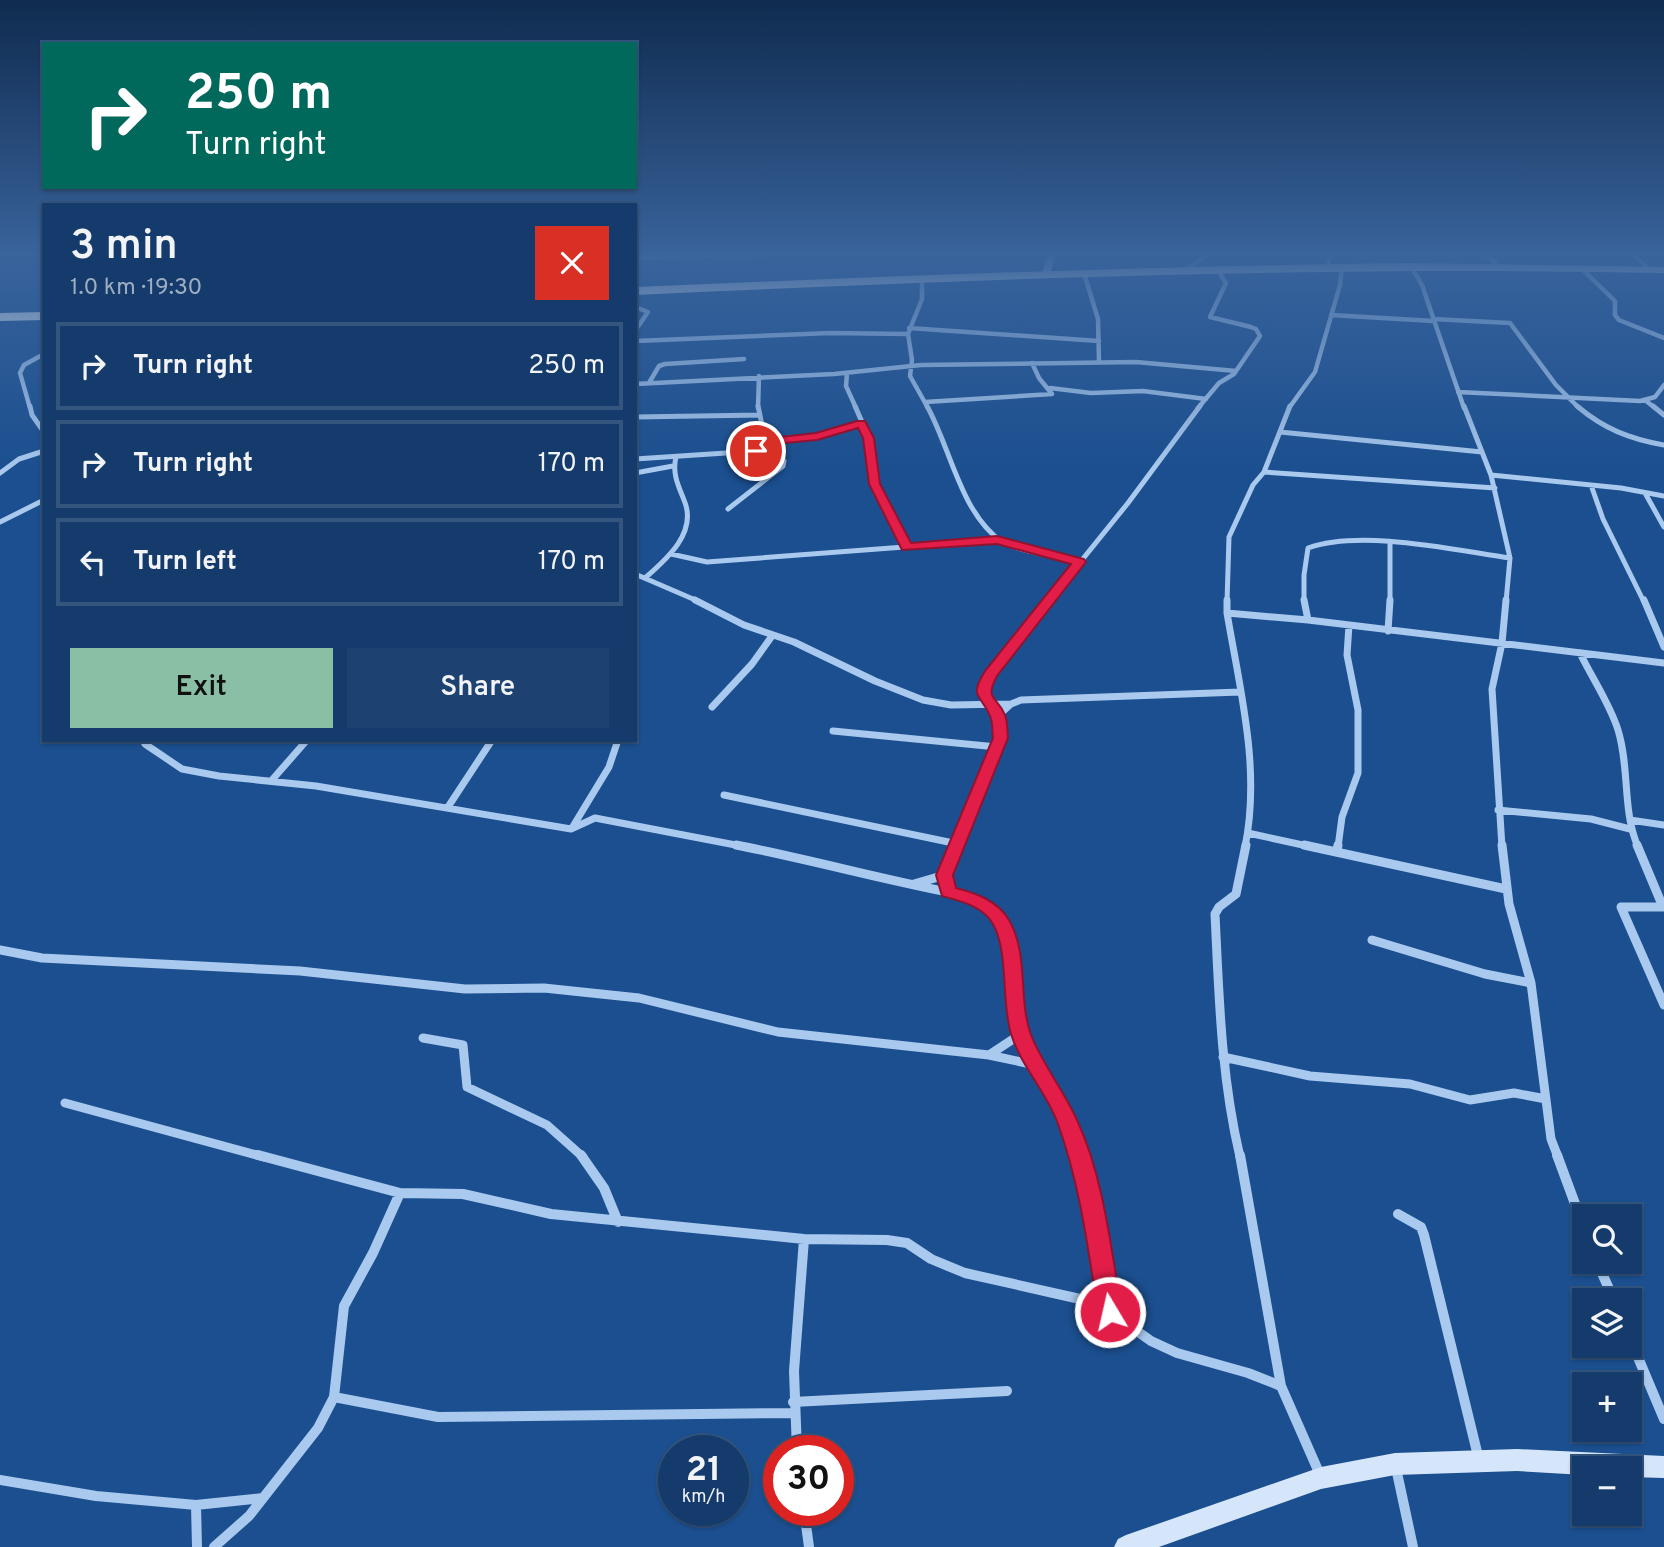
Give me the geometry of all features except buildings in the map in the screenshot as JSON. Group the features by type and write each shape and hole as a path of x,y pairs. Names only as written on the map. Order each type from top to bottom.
{"street":[{"path":"911,326 910,376 925,402 965,493 997,540"},
{"path":"1098,326 1099,341 1096,349 1099,362"},
{"path":"948,892 945,875 1000,738 998,716 987,702 983,689 990,674 1128,503 1206,399 1219,383 1236,371 1260,336 1259,332 1248,326"},
{"path":"1321,1478 1281,1386 1242,1164 1231,1119 1223,1057 1215,914 1219,907 1236,894 1248,833 1250,747 1227,613 1229,537 1253,485 1264,472 1287,411 1315,372 1328,326"},
{"path":"1435,326 1490,475 1510,558 1502,643 1492,689 1498,810 1506,889 1531,983 1551,1139 1575,1204"},
{"path":"1512,326 1566,396 1596,424 1613,432 1664,445"},
{"path":"1634,326 1663,338"},
{"path":"637,341 830,333 993,331 1099,341"},
{"path":"42,355 24,365 20,373 32,415 42,429"},
{"path":"649,383 659,366 665,364 744,359"},
{"path":"637,384 847,373 910,367 1032,363 1181,363 1236,371"},
{"path":"925,402 1052,394 1050,388 1039,378 1032,363"},
{"path":"847,373 846,386 869,438 874,484 906,547"},
{"path":"728,509 783,466 783,460 768,443 760,415 759,376"},
{"path":"1458,392 1645,400 1655,397 1664,385"},
{"path":"1050,388 1091,393 1143,391 1206,399"},
{"path":"1645,400 1664,415"},
{"path":"744,414 760,408"},
{"path":"637,417 760,415"},
{"path":"762,450 768,443 817,437 861,423"},
{"path":"1280,432 1482,452"},
{"path":"637,459 762,450 777,453"},
{"path":"0,472 19,459 42,452"},
{"path":"645,578 678,546 688,513 678,490 673,466 677,457"},
{"path":"637,473 673,466"},
{"path":"1264,472 1494,488"},
{"path":"1490,475 1591,485 1664,496"},
{"path":"1591,485 1615,545 1636,580 1664,647"},
{"path":"1645,493 1664,527"},
{"path":"0,522 42,501"},
{"path":"671,554 707,562 997,540 1080,562"},
{"path":"1308,620 1303,582 1308,548 1325,541 1390,544 1510,558"},
{"path":"1388,631 1392,561 1390,544"},
{"path":"637,575 923,700 951,705 987,702 1011,704"},
{"path":"1227,613 1308,620 1664,663"},
{"path":"1337,852 1342,817 1358,774 1358,710 1347,654 1349,625"},
{"path":"712,707 752,664 772,636"},
{"path":"1580,653 1618,729 1630,824 1663,907 1621,907 1664,1005"},
{"path":"998,716 1011,704 1021,700 1240,692"},
{"path":"833,731 997,747"},
{"path":"146,742 145,744 182,769 219,776 272,780 571,829 595,818 819,861 878,878 969,897 992,911 1002,923 1009,948 1021,1034 1068,1122 1092,1203 1110,1312"},
{"path":"272,780 305,742"},
{"path":"448,807 491,742"},
{"path":"571,829 609,768 617,742"},
{"path":"724,795 958,844"},
{"path":"1498,810 1664,825"},
{"path":"1248,833 1506,889"},
{"path":"914,884 945,875"},
{"path":"1372,940 1485,974 1531,983"},
{"path":"0,950 42,958 300,971 465,989 558,990 639,998 778,1032 989,1055 1040,1066"},
{"path":"989,1055 1021,1034"},
{"path":"423,1038 463,1045 466,1050 461,1072 467,1087 530,1116 564,1137 596,1171 609,1194 618,1222"},
{"path":"1223,1057 1310,1076 1410,1084 1470,1100 1514,1093 1546,1099"},
{"path":"65,1103 400,1193 463,1194 551,1214 618,1222 804,1239 887,1240 907,1243 930,1259 965,1273 1080,1299 1110,1312 1151,1341 1177,1353 1248,1373 1281,1386"},
{"path":"214,1547 264,1498 318,1428 334,1397 344,1306 373,1254 400,1193"},
{"path":"1398,1214 1421,1227 1424,1235 1479,1461"},
{"path":"796,1435 793,1407 796,1330 804,1239"},
{"path":"1638,1358 1664,1419"},
{"path":"334,1397 439,1417 793,1407 1007,1391"},
{"path":"1126,1547 1321,1478 1395,1464 1479,1461 1664,1467"},
{"path":"1395,1464 1413,1547"},
{"path":"0,1480 96,1496 196,1505 264,1498"},
{"path":"196,1505 197,1547"},
{"path":"806,1526 809,1547"}],"route":[{"path":"756,451 769,444 766,441 817,437 861,423 869,438 874,484 906,547 997,540 1080,562 990,674 983,689 983,696 998,716 1000,738 945,875 948,892 969,897 992,911 1002,923 1009,948 1021,1034 1068,1122 1092,1203 1110,1312"}]}
